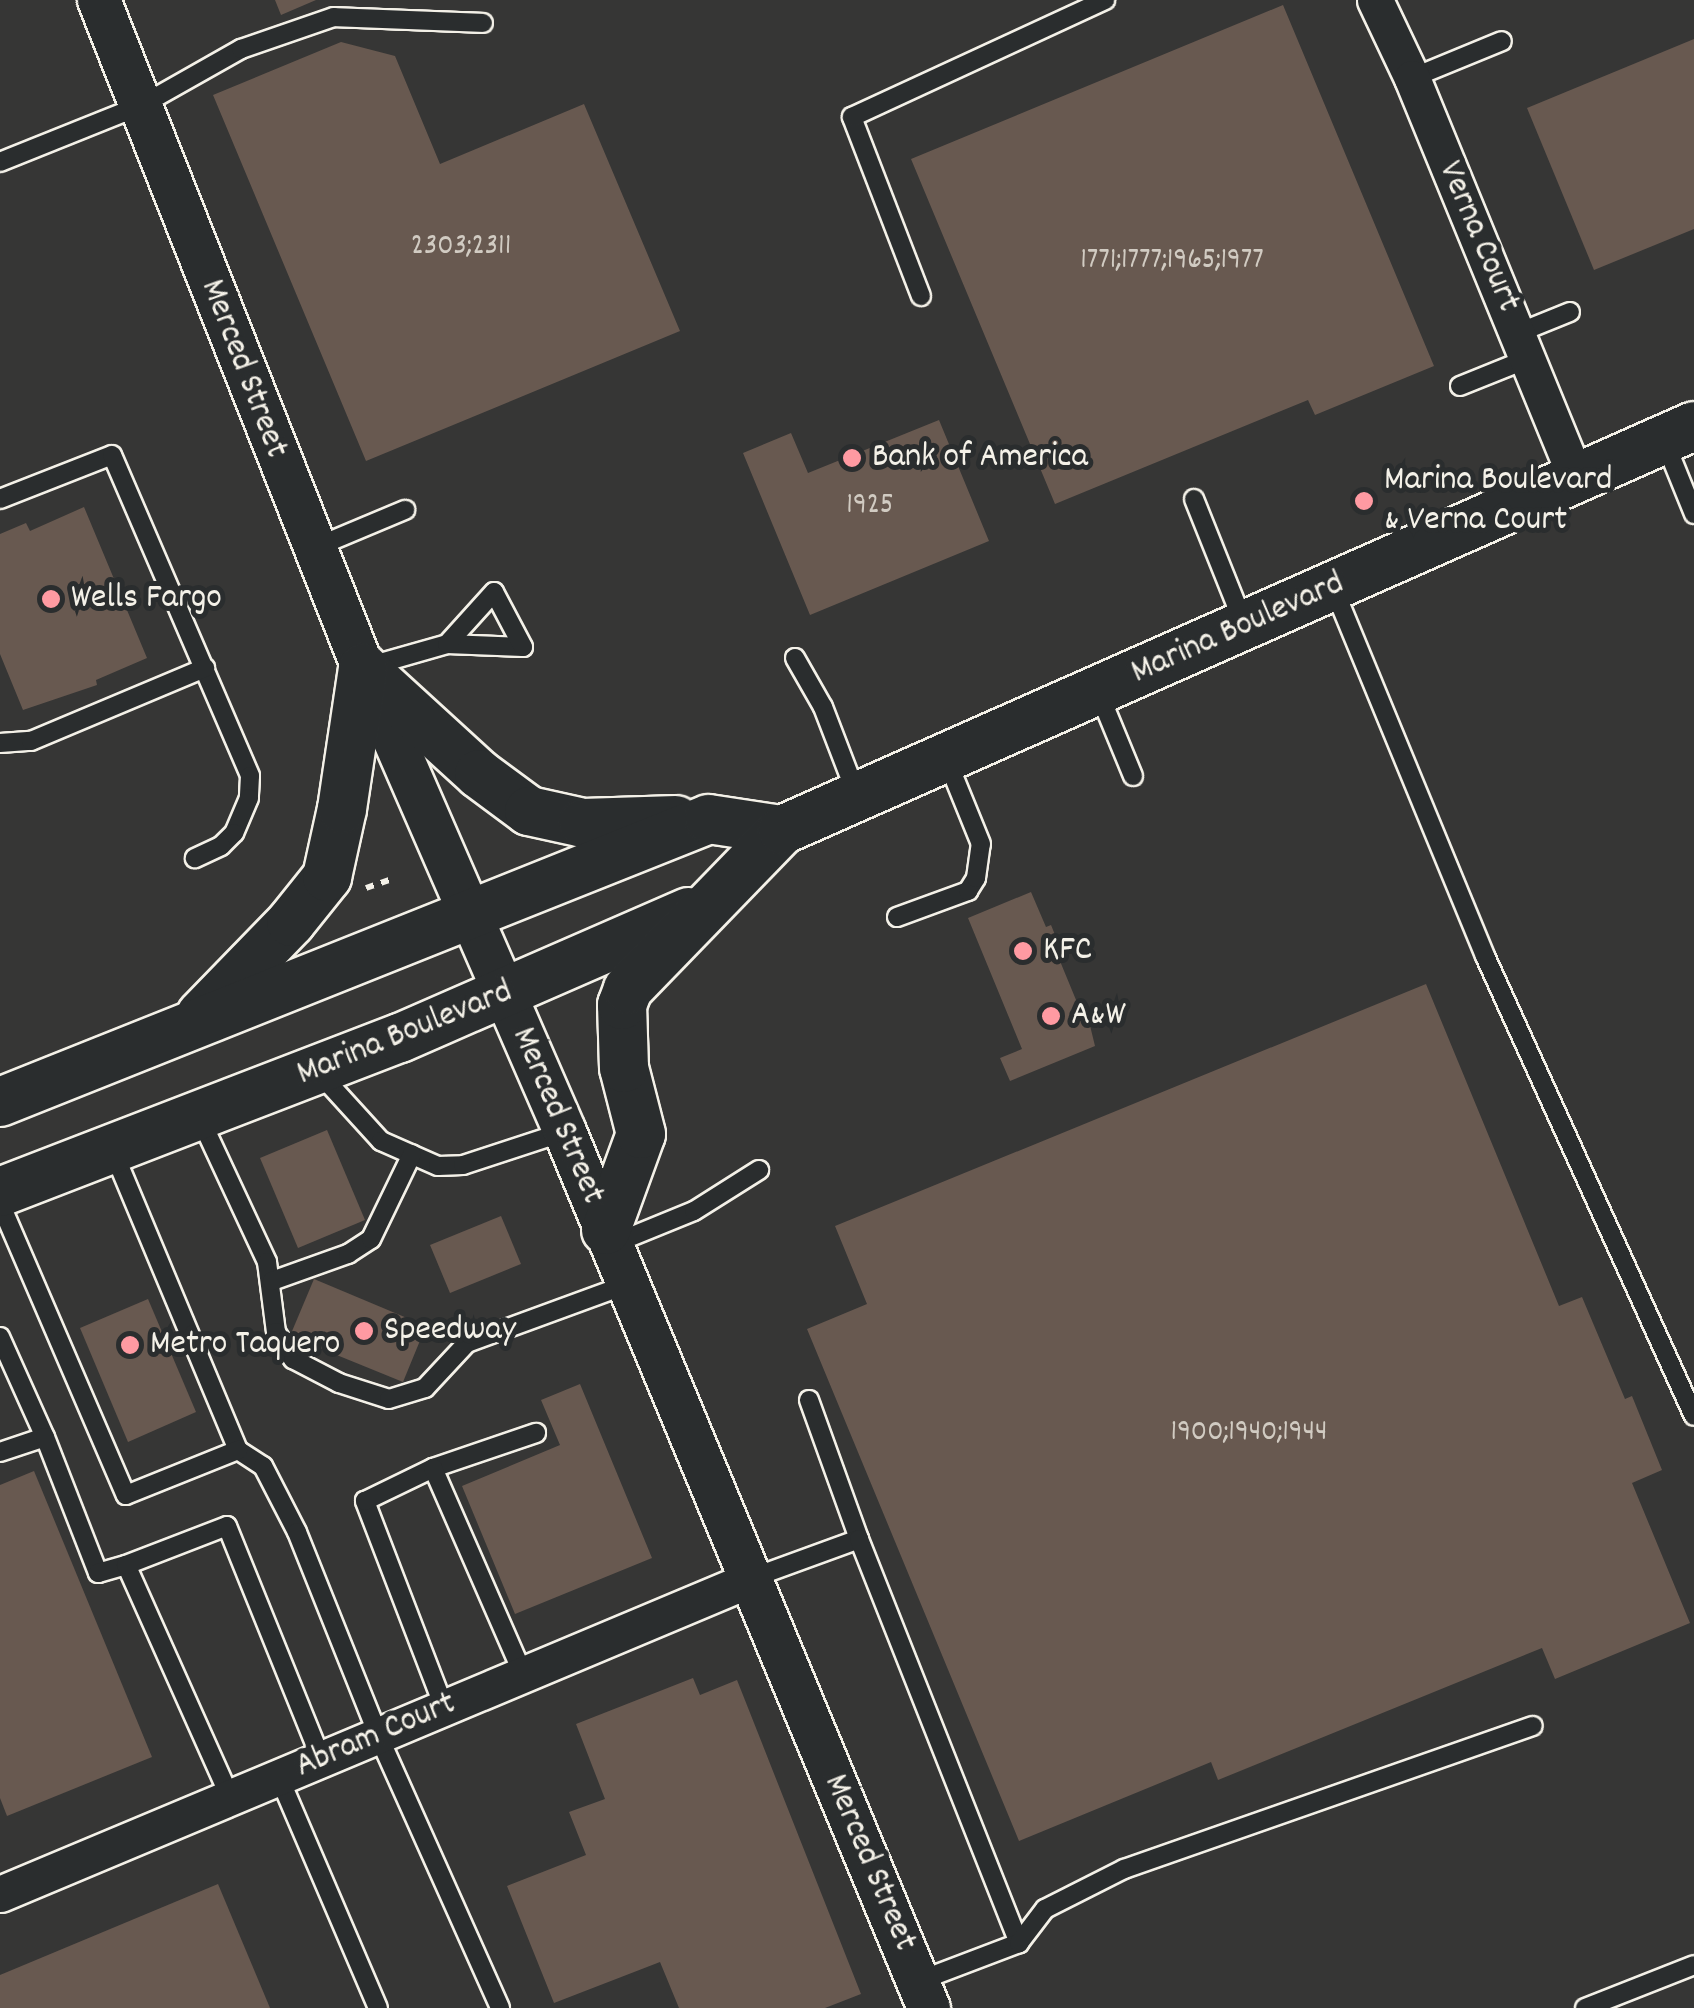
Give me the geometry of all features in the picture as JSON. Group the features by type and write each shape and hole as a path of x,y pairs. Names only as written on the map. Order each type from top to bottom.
{"main road":[{"name":"Marina Boulevard","path":"0,1192 316,1070 715,900 782,830 1679,432"},
{"path":"363,668 479,774 528,811 583,823 710,819 782,830"},
{"path":"188,1028 292,922 327,877 342,809 363,668"},
{"path":"0,1102 710,819"},
{"path":"609,1237 640,1134 624,1068 622,1005 628,990 715,900"}],"street":[{"name":"Merced Street","path":"98,0 363,668 565,1132 924,1994"},
{"name":"Verna Court","path":"1375,0 1412,78 1575,476"},
{"name":"Abram Court","path":"0,1894 751,1578"}],"lane":[{"path":"921,296 852,117 1105,0"},
{"path":"0,162 142,105 241,49 334,17 483,23"},
{"path":"1412,78 1502,41"},
{"path":"1460,386 1570,312"},
{"path":"1679,432 1694,514"},
{"path":"0,499 112,455 250,776 243,816 221,846 196,858"},
{"path":"1194,500 1246,627"},
{"path":"314,548 405,510"},
{"path":"1332,587 1485,956 1694,1416"},
{"path":"363,668 447,644"},
{"path":"795,658 823,707 858,798"},
{"path":"0,743 31,741 205,668"},
{"path":"1098,691 1133,776"},
{"path":"897,918 968,891 976,878 981,844 945,758"},
{"path":"316,1070 380,1141 438,1166 462,1165 565,1132"},
{"path":"199,1116 272,1281 276,1332 293,1359 339,1383 390,1399 425,1388 466,1343 628,1284"},
{"path":"113,1150 238,1450 264,1466 297,1532 378,1736 500,2008"},
{"path":"272,1281 348,1254 371,1239 412,1154"},
{"path":"609,1237 694,1211 759,1170"},
{"path":"0,1203 126,1495 238,1450"},
{"path":"0,1337 45,1437 98,1573 227,1526 321,1759"},
{"path":"809,1400 1019,1944"},
{"path":"444,1708 364,1501 433,1468 536,1433"},
{"path":"0,1452 45,1437"},
{"path":"433,1468 523,1674"},
{"path":"751,1578 860,1539"},
{"path":"126,1565 230,1797"},
{"path":"924,1994 1019,1944 1045,1909 1124,1870 1532,1726"},
{"path":"278,1777 378,2008"},
{"path":"1585,2008 1694,1965"}],"path":[{"path":"356,882 367,889 392,878"}],"building":[{"path":"275,0 316,0 281,15"},
{"path":"1283,5 1434,366 1315,415 1308,400 1055,504 911,159"},
{"path":"1694,39 1694,229 1594,270 1527,108"},
{"path":"341,42 395,56 440,164 584,104 680,331 366,461 213,95"},
{"path":"939,420 989,541 810,615 743,453 791,433 808,473"},
{"path":"84,507 147,658 96,680 97,685 23,710 0,654 0,534 26,523 30,531"},
{"path":"1031,892 1046,927 1051,925 1060,947 1055,949 1081,1012 1086,1009 1095,1046 1010,1081 1000,1058 1022,1049 968,918"},
{"path":"1426,984 1559,1306 1582,1297 1625,1399 1632,1396 1662,1470 1632,1483 1690,1623 1555,1679 1542,1648 1218,1780 1211,1762 1019,1841 807,1329 867,1304 835,1226"},
{"path":"327,1130 365,1220 298,1248 260,1158"},
{"path":"501,1216 521,1264 450,1293 430,1245"},
{"path":"314,1279 426,1326 403,1382 290,1336"},
{"path":"148,1299 196,1412 128,1442 80,1328"},
{"path":"580,1384 652,1558 515,1614 462,1486 560,1445 541,1400"},
{"path":"34,1471 152,1757 7,1816 0,1798 0,1485"},
{"path":"693,1678 700,1695 737,1680 861,1994 825,2008 679,2008 660,1962 554,2003 507,1886 586,1855 569,1812 605,1799 576,1724"},
{"path":"218,1884 270,2008 0,2008 0,1975"}],"place":[{"name":"Bank of America","path":"852,458"},
{"name":"Marina Boulevard & Verna Court","path":"1364,501"},
{"name":"Wells Fargo","path":"51,599"},
{"name":"KFC","path":"1023,951"},
{"name":"A&W","path":"1051,1016"},
{"name":"Speedway","path":"364,1331"},
{"name":"Metro Taquero","path":"130,1345"}]}
